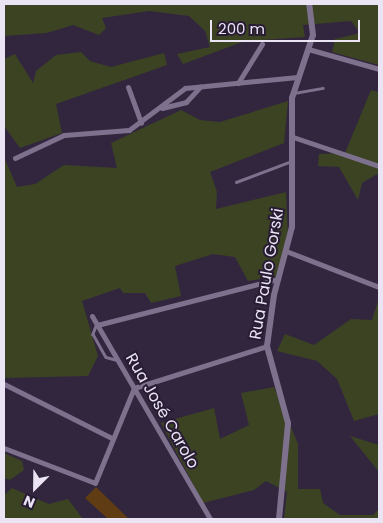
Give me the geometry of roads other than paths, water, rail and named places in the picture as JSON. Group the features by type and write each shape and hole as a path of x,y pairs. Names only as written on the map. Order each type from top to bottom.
{"street":[{"name":"Rua Paulo Gorski","path":"279,519 288,423 267,346 278,279 293,215 293,93 313,30 309,4"},
{"path":"238,83 262,44"},
{"path":"308,49 379,69"},
{"path":"15,158 64,134 123,133 162,108 180,90 297,77"},
{"path":"128,87 141,123"},
{"path":"162,108 186,102 200,87"},
{"path":"293,137 379,166"},
{"path":"286,251 379,288"},
{"path":"97,325 278,279"},
{"name":"Rua José Carolo","path":"92,316 210,519"},
{"path":"4,448 95,484 112,438 134,388 267,346"},
{"path":"4,384 112,438"}],"lane":[{"path":"293,93 324,88"},
{"path":"236,182 293,160"}]}
